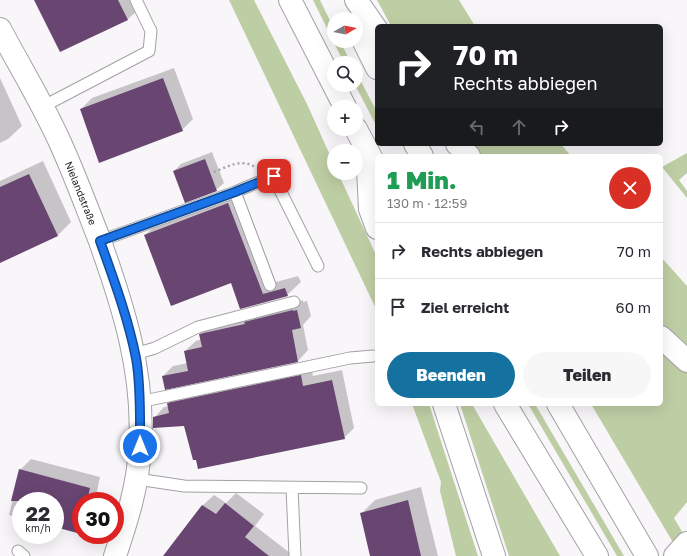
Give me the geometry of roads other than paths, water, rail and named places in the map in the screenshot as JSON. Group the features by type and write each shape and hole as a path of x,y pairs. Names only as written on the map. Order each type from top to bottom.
{"main road":[{"path":"290,0 341,100"},
{"path":"343,0 349,12"},
{"path":"356,0 375,27"},
{"name":"Nielandstraße","path":"0,29 58,137 100,241 129,328 134,354 139,402 140,446 137,479 130,512 115,556"},
{"path":"363,40 375,64"},
{"path":"360,136 372,160 370,209 375,223"},
{"path":"459,146 467,154"},
{"path":"663,339 687,361"},
{"path":"445,406 494,556"},
{"path":"506,406 597,556"},
{"path":"559,406 647,556"},
{"path":"675,556 687,543"}],"lane":[{"path":"42,107 149,51 151,31 136,0"},
{"path":"100,241 235,192 274,176 318,266"},
{"path":"235,192 270,284"},
{"path":"134,354 155,348 198,328 294,302"},
{"path":"139,402 343,360 373,356"},
{"path":"137,479 184,486 361,488"},
{"path":"292,488 295,556"}]}
